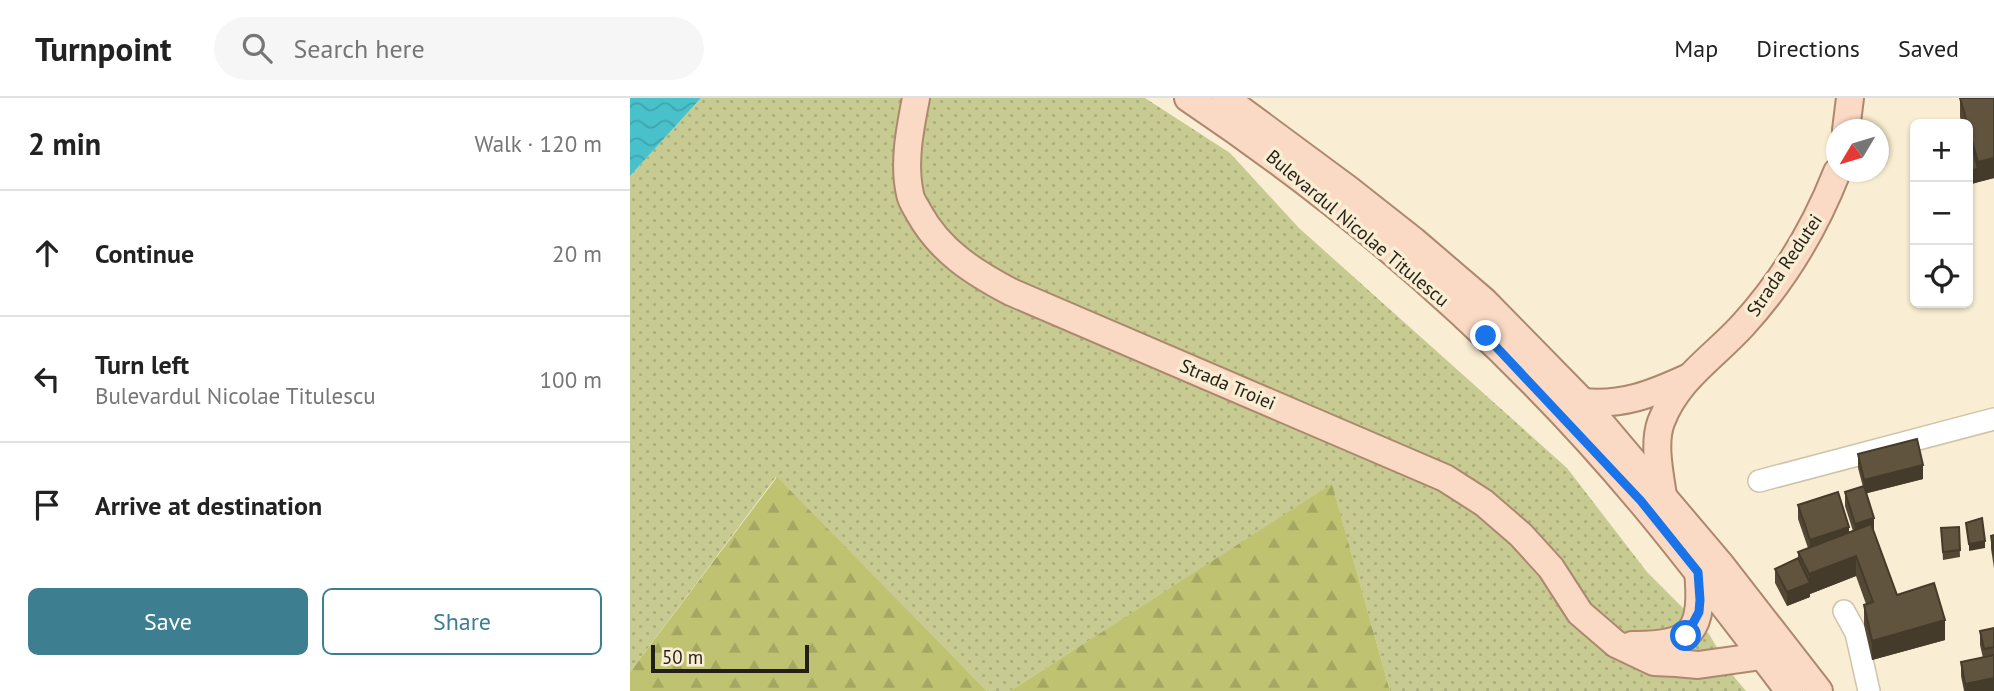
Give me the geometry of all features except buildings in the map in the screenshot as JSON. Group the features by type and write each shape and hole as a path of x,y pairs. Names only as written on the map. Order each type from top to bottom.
{"main road":[{"name":"Strada Troiei","path":"916,98 907,174 910,197 924,223 946,251 976,274 1011,292 1445,478 1484,503 1521,535 1550,568 1580,613 1616,644 1654,662 1714,664 1743,657 1762,656"},
{"name":"Bulevardul Nicolae Titulescu","path":"1188,98 1249,139 1328,199 1486,336 1641,501 1789,691"},
{"name":"Bulevardul Nicolae Titulescu","path":"1225,98 1414,241 1484,301 1583,402 1721,565 1819,691"},
{"path":"1847,119 1850,98"},
{"name":"Strada Redutei","path":"1687,377 1742,326 1775,285 1821,212 1833,182"},
{"path":"1583,402 1602,404 1636,399 1687,377"},
{"path":"1663,496 1659,467 1660,424 1687,377"},
{"path":"1616,644 1669,644 1686,636 1699,612 1698,572"}],"street":[{"path":"1759,481 1994,419"},
{"path":"1844,611 1856,633 1869,691"}],"green space":[{"path":"701,98 1145,98 1230,153 1299,228 1567,468 1647,572 1709,634 1735,678 1746,691 1390,691 1332,485 1010,691 987,691 776,477 630,672 630,176"},
{"path":"777,477 987,691 630,691 630,672"},
{"path":"1332,484 1390,691 1010,691"}],"water":[{"path":"630,98 701,98 630,176"}],"route":[{"path":"1486,336 1641,501 1698,572 1699,612 1686,636"}]}
